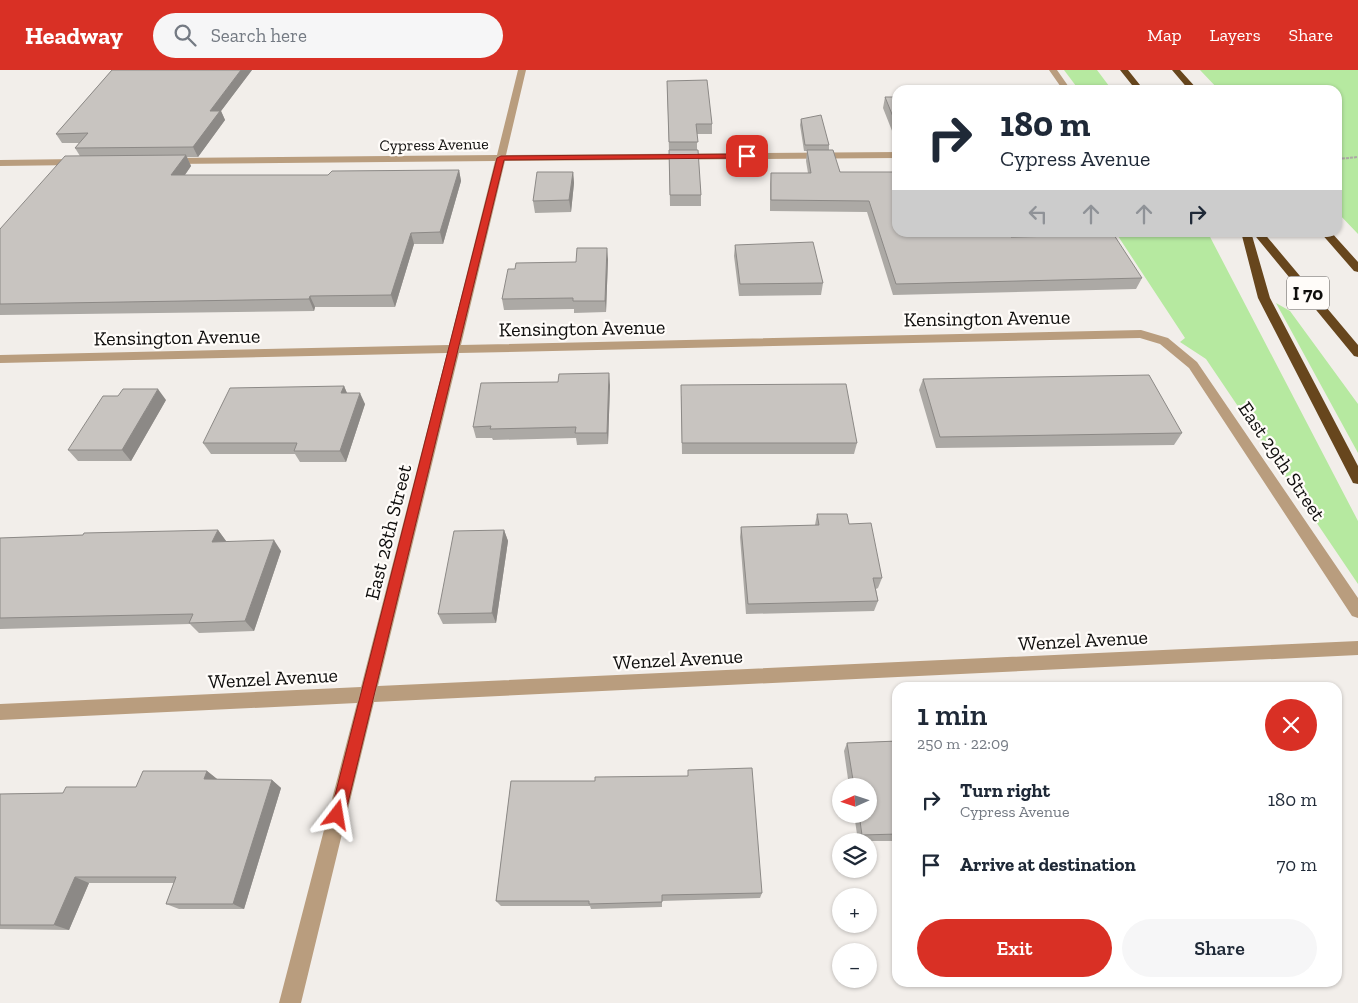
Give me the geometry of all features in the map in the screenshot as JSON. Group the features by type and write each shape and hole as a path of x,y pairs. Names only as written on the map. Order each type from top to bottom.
{"highway":[{"path":"1124,70 1136,85"},
{"path":"1176,70 1190,85"},
{"path":"1247,237 1264,298 1358,480"},
{"name":"I 70","path":"1262,237 1358,354"},
{"name":"I 70","path":"1329,237 1358,269"}],"street":[{"name":"East 28th Street","path":"290,1003 369,694 522,70"},
{"path":"1052,70 1063,85"},
{"name":"Cypress Avenue","path":"158,162 892,155"},
{"path":"0,163 89,162"},
{"name":"Kensington Avenue","path":"0,359 1113,334 1142,334 1164,341"},
{"name":"East 29th Street","path":"1164,341 1193,365 1358,611"},
{"name":"Wenzel Avenue","path":"0,712 1358,648"}],"path":[{"path":"1342,159 1358,157"}],"green space":[{"path":"1064,70 1097,70 1108,85 1075,85"},
{"path":"1200,70 1358,70 1358,234 1342,217 1342,85 1214,85"},
{"path":"1119,237 1210,237 1358,521 1358,584 1206,359 1180,342 1185,338"},
{"path":"1276,303 1290,311 1358,404 1358,453"}],"building":[{"path":"112,70 241,70 210,111 220,111 193,147 75,148 88,133 56,134"},
{"path":"707,80 712,124 696,124 698,142 669,142 667,81"},
{"path":"885,97 892,97 892,114"},
{"path":"821,115 829,145 805,145 801,119"},
{"path":"669,150 698,150 701,195 670,195"},
{"path":"807,150 833,150 840,172 892,172 892,237 1115,237 1142,278 896,284 869,201 771,200 771,173 811,173"},
{"path":"186,155 171,175 328,175 332,171 459,170 440,232 411,233 391,295 310,296 309,299 0,304 0,229 65,156"},
{"path":"537,172 573,172 569,200 533,201"},
{"path":"813,242 823,283 740,284 735,245"},
{"path":"577,248 607,248 605,301 573,301 573,298 502,299 508,269 515,269 516,263 576,262"},
{"path":"609,373 607,433 575,433 576,427 490,429 491,426 473,427 481,383 558,382 559,374"},
{"path":"1149,375 1182,433 940,437 923,379"},
{"path":"846,384 857,443 682,443 681,385"},
{"path":"344,386 341,393 360,393 340,451 294,451 297,443 203,443 230,388"},
{"path":"123,389 158,389 122,450 68,450 103,396 118,396"},
{"path":"817,514 847,514 849,524 871,523 882,578 873,578 878,601 748,604 741,527 819,525"},
{"path":"218,530 212,542 274,540 245,621 189,623 193,614 0,618 0,538 83,535 84,533"},
{"path":"504,530 492,613 438,614 454,531"},
{"path":"892,741 892,834 862,833 860,823 878,822 878,778 853,778 847,743"},
{"path":"752,768 762,893 662,895 662,902 589,904 589,901 496,901 511,781 595,781 595,777 688,776 688,770"},
{"path":"143,771 207,771 204,779 272,780 233,904 166,904 176,877 75,877 54,925 0,925 0,794 63,793 66,787 136,787"}],"route":[{"path":"337,815 501,158 747,156"}]}
